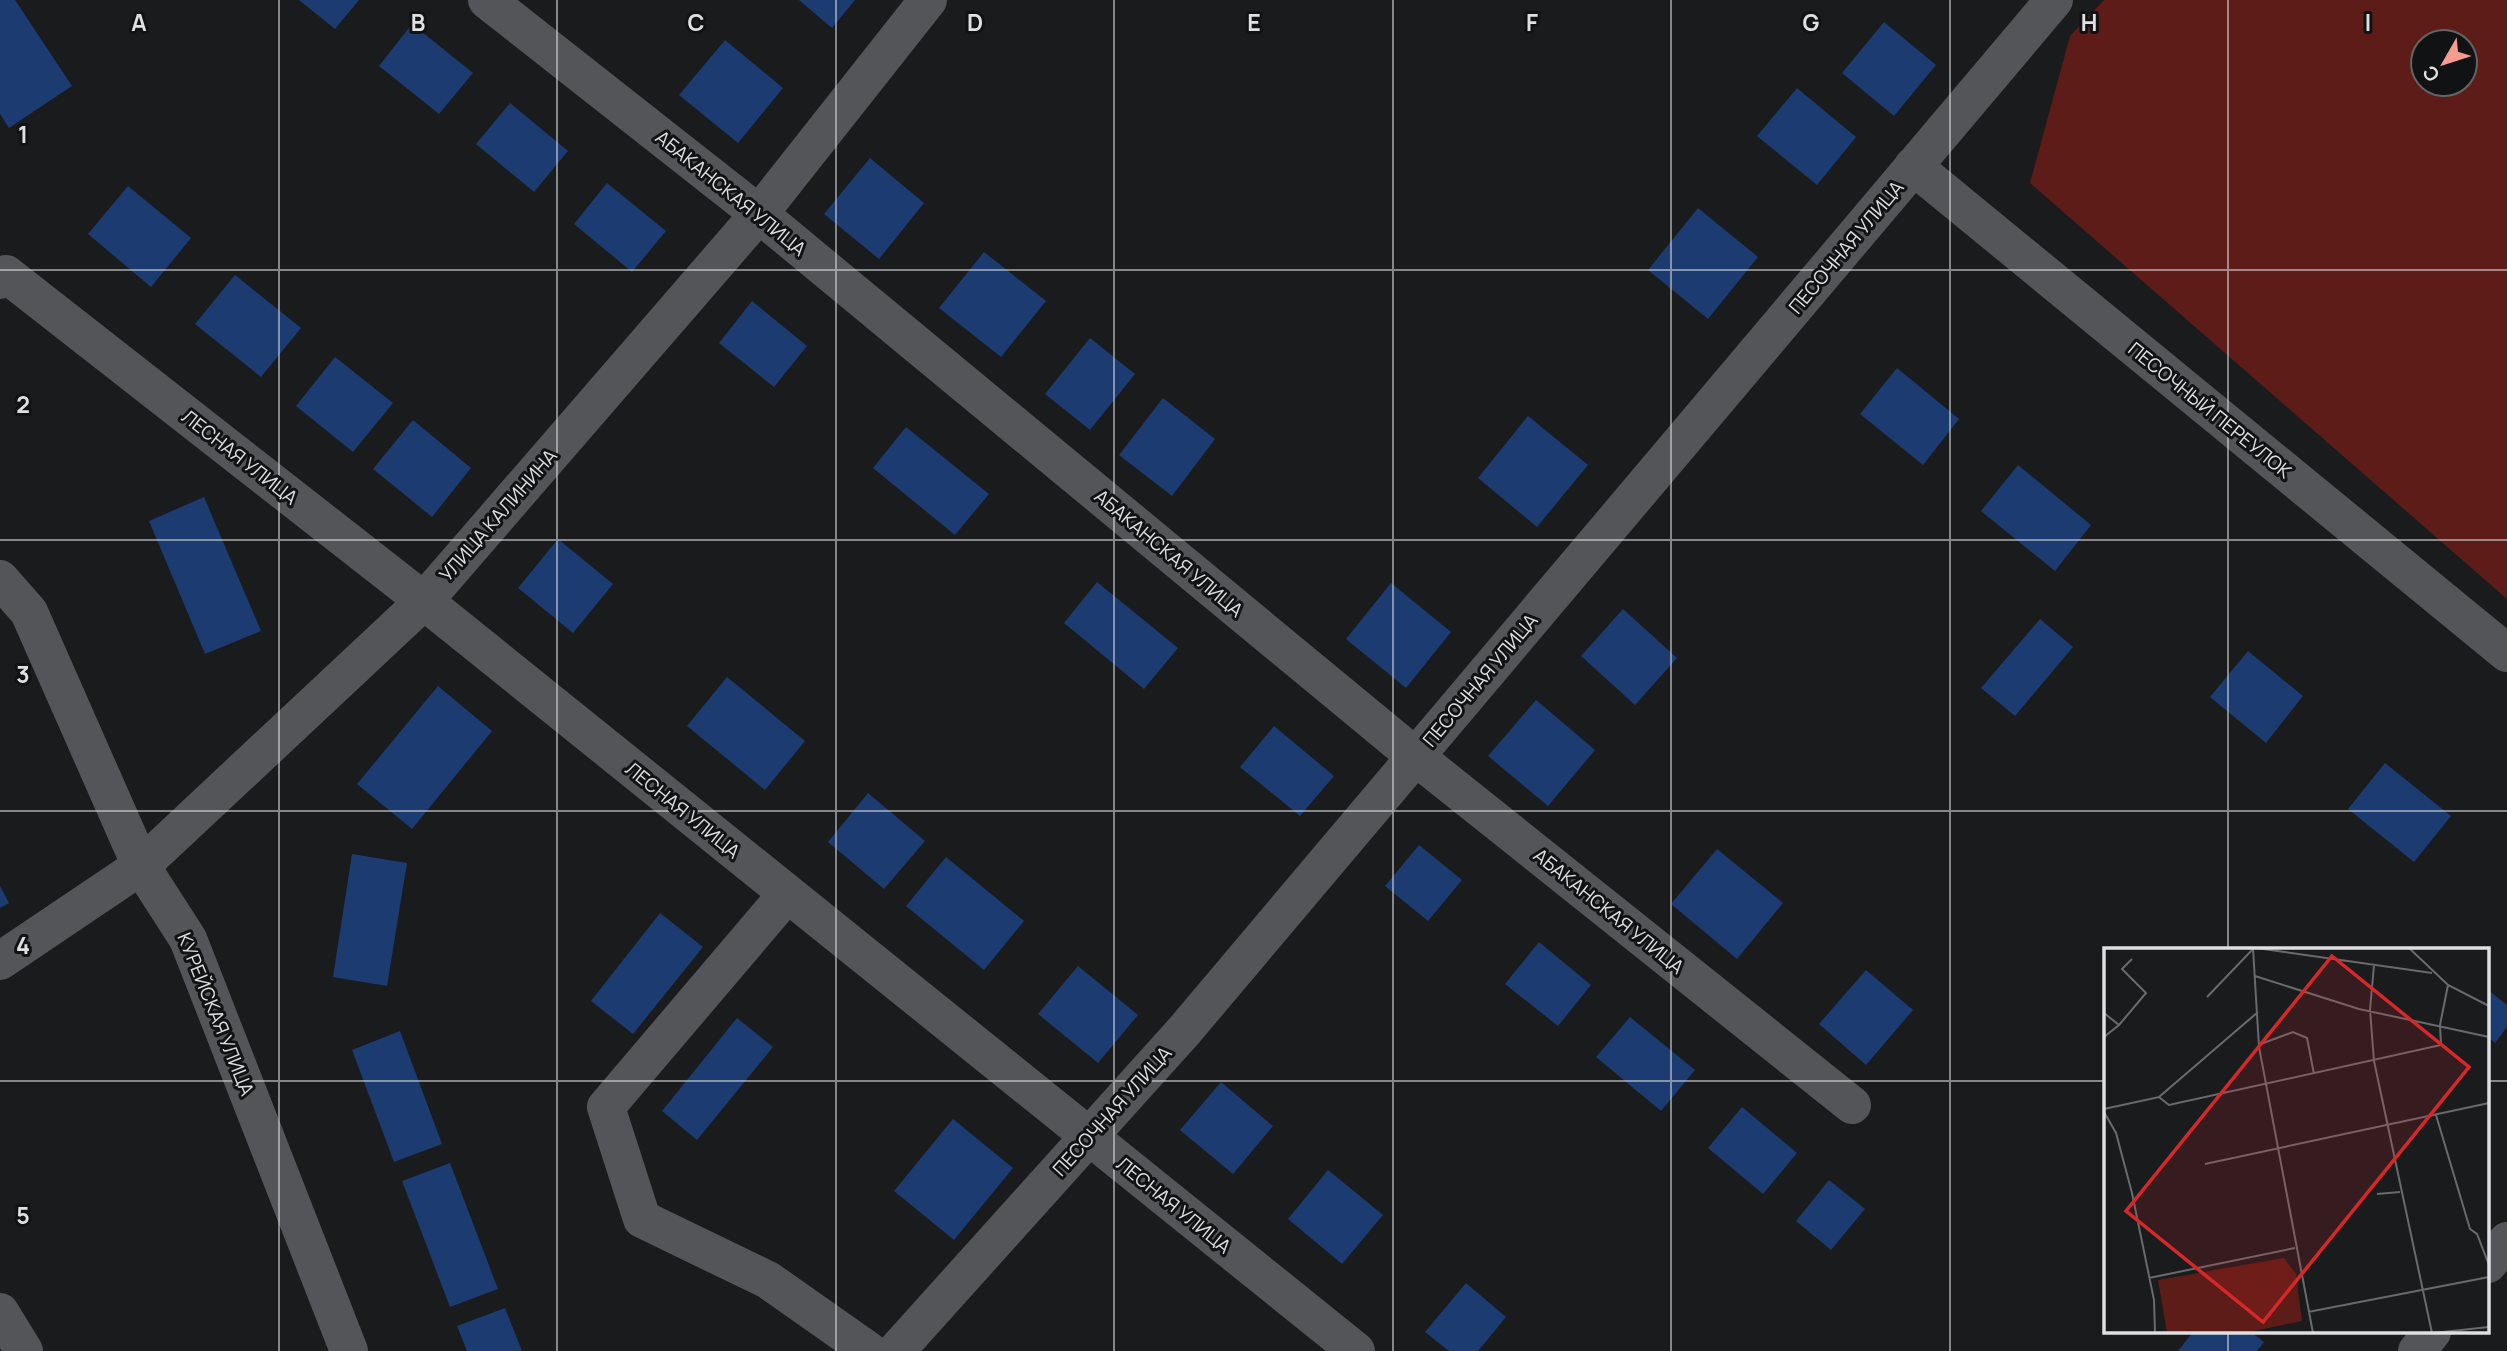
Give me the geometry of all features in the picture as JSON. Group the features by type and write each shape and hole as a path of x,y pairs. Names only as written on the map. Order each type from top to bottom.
{"street":[{"name":"АБАКАНСКАЯ УЛИЦА","path":"487,0 759,214 1416,757 1852,1105"},
{"name":"УЛИЦА КАЛИНИНА","path":"0,961 141,866 424,601 759,214 928,0"},
{"name":"ПЕСОЧНАЯ УЛИЦА","path":"896,1351 1184,1031 2054,0"},
{"name":"ПЕСОЧНЫЙ ПЕРЕУЛОК","path":"1913,166 2507,653"},
{"name":"ЛЕСНАЯ УЛИЦА","path":"3,277 424,601 1356,1351"},
{"name":"КУРЕЙСКАЯ УЛИЦА","path":"0,579 29,612 141,866 188,939 349,1351"},
{"path":"787,894 606,1107 642,1219 768,1280 869,1351"},
{"path":"2490,1262 2507,1241"},
{"path":"0,1312 23,1351"},
{"path":"2417,1351 2430,1334"}],"shaded area":[{"path":"2104,0 2507,0 2507,599 2030,183 2070,36"}],"building":[{"path":"0,0 15,0 72,86 9,128 0,114"},
{"path":"299,0 359,0 335,29"},
{"path":"799,0 855,0 832,28"},
{"path":"1884,22 1936,65 1894,116 1842,73"},
{"path":"412,24 473,73 439,114 379,66"},
{"path":"725,40 783,88 738,143 679,95"},
{"path":"1797,88 1856,137 1817,185 1757,136"},
{"path":"510,103 568,151 534,192 476,144"},
{"path":"870,158 924,203 879,259 824,214"},
{"path":"607,183 666,231 632,272 574,224"},
{"path":"128,186 191,238 151,287 88,234"},
{"path":"1698,208 1758,257 1708,319 1648,270"},
{"path":"984,252 1046,301 1001,357 939,308"},
{"path":"235,275 301,328 261,377 195,324"},
{"path":"752,301 807,346 774,387 719,343"},
{"path":"1090,338 1135,374 1090,430 1045,394"},
{"path":"335,357 393,403 353,452 296,406"},
{"path":"1897,368 1959,419 1923,465 1860,414"},
{"path":"1163,398 1215,439 1172,496 1119,455"},
{"path":"1528,416 1588,465 1537,527 1478,478"},
{"path":"413,420 471,468 432,517 373,469"},
{"path":"906,427 989,494 955,535 873,468"},
{"path":"2018,465 2091,525 2055,571 1981,511"},
{"path":"204,497 261,631 205,654 149,521"},
{"path":"558,539 613,584 573,633 518,588"},
{"path":"1097,582 1178,648 1144,689 1064,623"},
{"path":"1391,583 1451,632 1406,688 1346,639"},
{"path":"1623,609 1677,658 1635,705 1581,656"},
{"path":"2040,619 2073,647 2015,716 1981,688"},
{"path":"2248,651 2303,696 2266,743 2210,697"},
{"path":"727,677 805,741 765,790 687,726"},
{"path":"438,686 492,731 412,829 357,784"},
{"path":"1536,700 1595,750 1548,806 1488,756"},
{"path":"1274,726 1334,776 1300,816 1240,767"},
{"path":"2385,763 2451,816 2414,862 2348,809"},
{"path":"868,793 925,841 884,889 828,842"},
{"path":"1419,845 1462,880 1428,921 1385,886"},
{"path":"1717,849 1783,903 1737,959 1671,904"},
{"path":"352,854 407,863 387,986 333,977"},
{"path":"946,857 1024,921 984,970 906,906"},
{"path":"0,886 9,903 0,908"},
{"path":"660,913 703,947 633,1034 591,1001"},
{"path":"1539,942 1591,985 1558,1026 1505,984"},
{"path":"1078,966 1138,1015 1098,1063 1038,1014"},
{"path":"1866,970 1913,1010 1866,1065 1819,1024"},
{"path":"2490,992 2507,1005 2507,1027 2495,1043 2490,1039"},
{"path":"1630,1017 1695,1070 1661,1111 1596,1057"},
{"path":"737,1018 773,1047 697,1140 662,1111"},
{"path":"400,1031 442,1144 394,1162 352,1050"},
{"path":"1221,1082 1273,1126 1233,1174 1180,1130"},
{"path":"1742,1107 1797,1153 1763,1194 1708,1148"},
{"path":"953,1119 1013,1168 954,1240 894,1191"},
{"path":"450,1163 498,1289 450,1307 402,1181"},
{"path":"1328,1170 1383,1215 1342,1264 1288,1219"},
{"path":"1829,1180 1865,1209 1831,1250 1796,1221"},
{"path":"1466,1283 1506,1317 1478,1351 1449,1351 1425,1332"},
{"path":"505,1308 522,1351 467,1351 457,1326"},
{"path":"2191,1334 2254,1334 2264,1342 2257,1351 2178,1351"}]}
